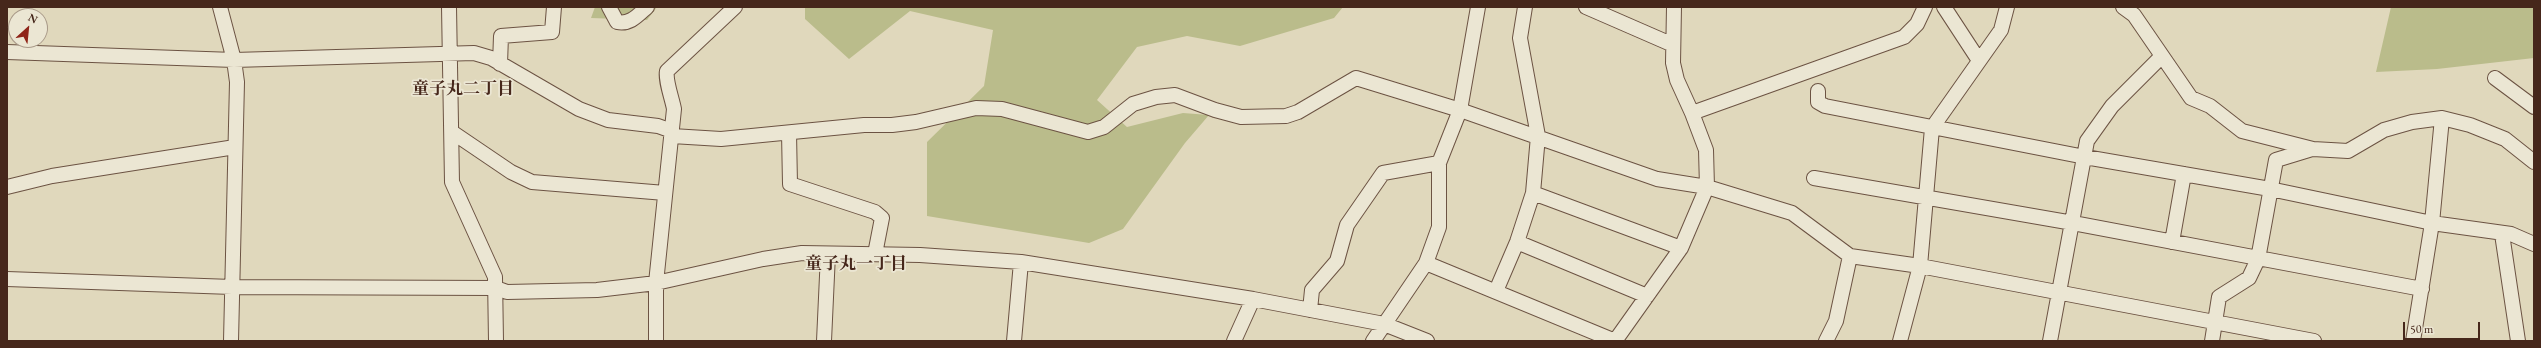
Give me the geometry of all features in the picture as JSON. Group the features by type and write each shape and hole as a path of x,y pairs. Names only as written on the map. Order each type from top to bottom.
{"street":[{"path":"220,7 234,60 236,82 231,341"},
{"path":"449,7 452,182 495,277 496,341"},
{"path":"500,64 501,36 552,32 554,7"},
{"path":"609,7 614,19 620,23 631,21 647,7"},
{"path":"656,341 656,283 674,109 672,93 665,78 667,71 735,7"},
{"path":"1373,341 1426,263 1439,227 1439,163 1460,110 1478,7"},
{"path":"1496,291 1517,242 1533,193 1538,136 1520,38 1525,7"},
{"path":"1586,7 1671,44"},
{"path":"1426,263 1615,341 1681,248 1707,187 1706,150 1692,113 1677,80 1671,44 1674,7"},
{"path":"1692,113 1904,37 1917,24 1925,7"},
{"path":"1944,7 1978,59"},
{"path":"1900,341 1920,266 1932,128 1978,59 2001,30 2007,7"},
{"path":"2123,7 2134,15 2161,57 2191,98 2210,106 2242,131 2313,149 2348,151 2384,130 2412,122 2442,118 2470,125 2505,139 2534,162"},
{"path":"7,52 234,60 474,53 500,64 579,109 608,120 658,126 672,133 721,139 864,125 916,122 976,108 1002,109 1088,132 1104,126 1133,104 1156,97 1175,95 1215,110 1241,117 1286,116 1316,102 1356,78 1538,136 1657,179 1707,187 1792,213 1850,256 1920,266 2314,341"},
{"path":"2050,341 2087,141 2104,116 2161,57"},
{"path":"2495,78 2534,107"},
{"path":"1818,91 1818,102 1825,106 2085,157 2270,189 2432,223 2502,234 2511,234 2534,244"},
{"path":"2413,341 2432,223 2442,118"},
{"path":"452,132 512,172 532,182 665,193"},
{"path":"789,133 790,184 875,212 882,218 875,254"},
{"path":"7,187 52,176 235,146"},
{"path":"2212,341 2219,297 2249,278 2258,259 2276,160 2313,149"},
{"path":"1310,310 1312,290 1337,261 1347,225 1383,173 1439,163"},
{"path":"2172,242 2184,174"},
{"path":"1814,178 2072,223 2422,289"},
{"path":"1533,193 1681,248"},
{"path":"2502,234 2518,341"},
{"path":"1517,242 1647,296"},
{"path":"7,279 232,287 496,288 507,292 597,290 656,283 763,259 802,253 875,254 1021,262 1253,299 1384,324 1427,341"},
{"path":"824,341 828,254"},
{"path":"1826,341 1836,321 1850,256"},
{"path":"1014,341 1021,262"},
{"path":"1234,341 1253,299"}],"green space":[{"path":"595,7 657,7 647,20 591,18"},
{"path":"805,7 1343,7 1334,18 1240,46 1187,36 1137,47 1097,100 1127,127 1183,113 1209,115 1185,143 1123,229 1089,243 927,216 927,142 984,86 993,30 910,11 849,59 805,19"},
{"path":"2391,7 2534,7 2534,58 2437,69 2376,72"}],"district":[{"name":"童子丸二丁目","path":"463,89"},
{"name":"童子丸一丁目","path":"856,264"}]}
